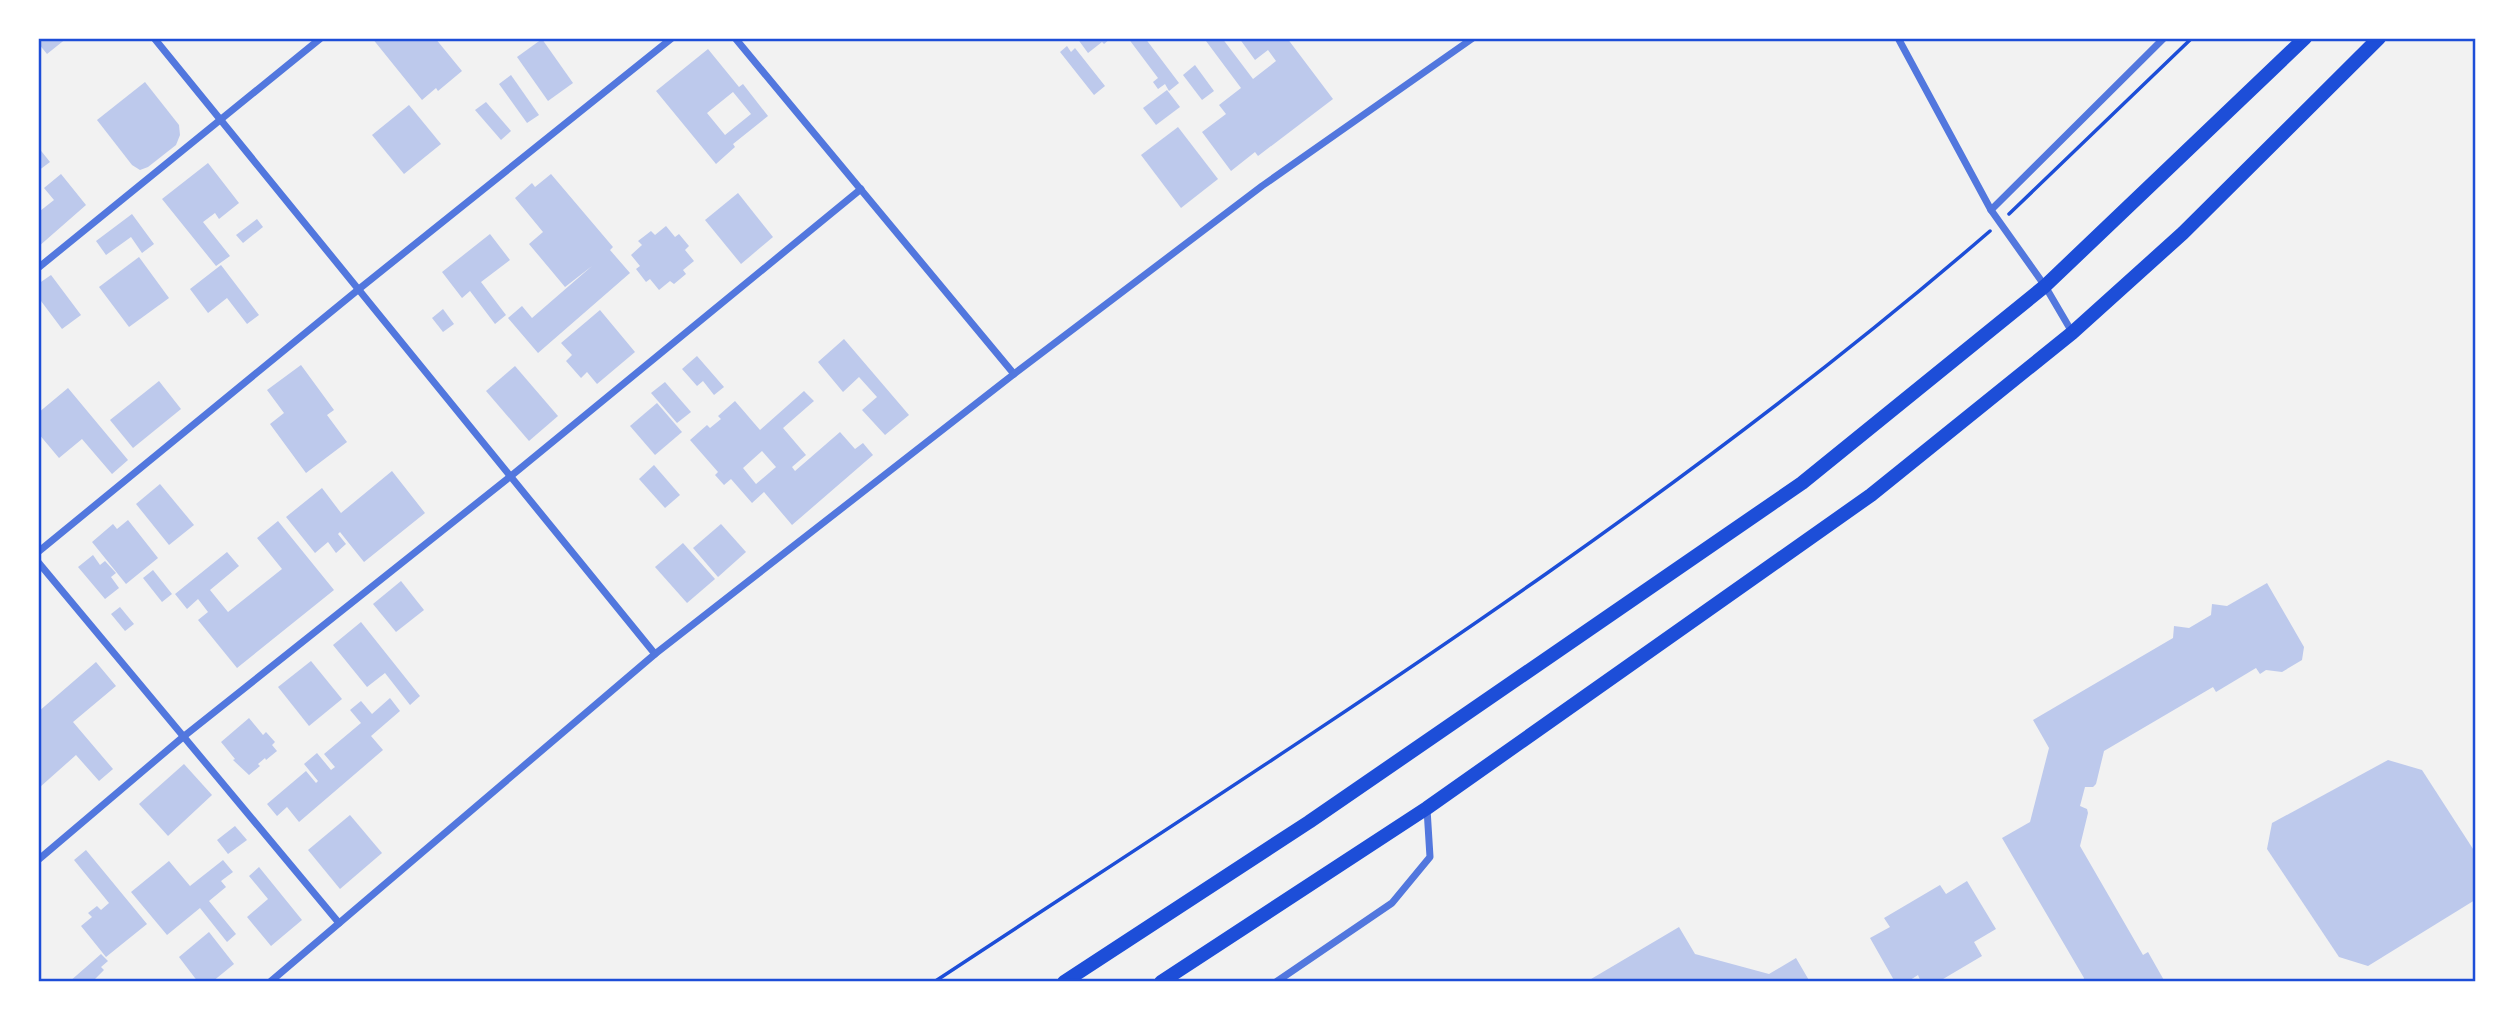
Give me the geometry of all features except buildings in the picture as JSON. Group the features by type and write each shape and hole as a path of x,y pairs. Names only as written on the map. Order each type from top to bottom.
{"main road":[{"path":"1063,982 1309,822 1802,483 2045,286 2305,38"},
{"path":"1161,982 1427,808 1871,495 2072,333 2183,233 2379,38"}],"street":[{"path":"154,38 655,654"},
{"path":"38,268 321,38"},
{"path":"38,552 671,38"},
{"path":"735,38 1014,374"},
{"path":"270,982 655,654 1014,374 1262,186 1473,38"},
{"path":"1898,38 1991,210 2045,286 2072,333"},
{"path":"1991,210 2164,38"},
{"path":"38,860 183,737 511,476 861,189"},
{"path":"38,562 339,923"},
{"path":"1276,982 1392,903 1430,857 1427,808"}],"path":[{"path":"934,982 1348,708 1688,474 1906,303 2000,223 2192,38"}]}
